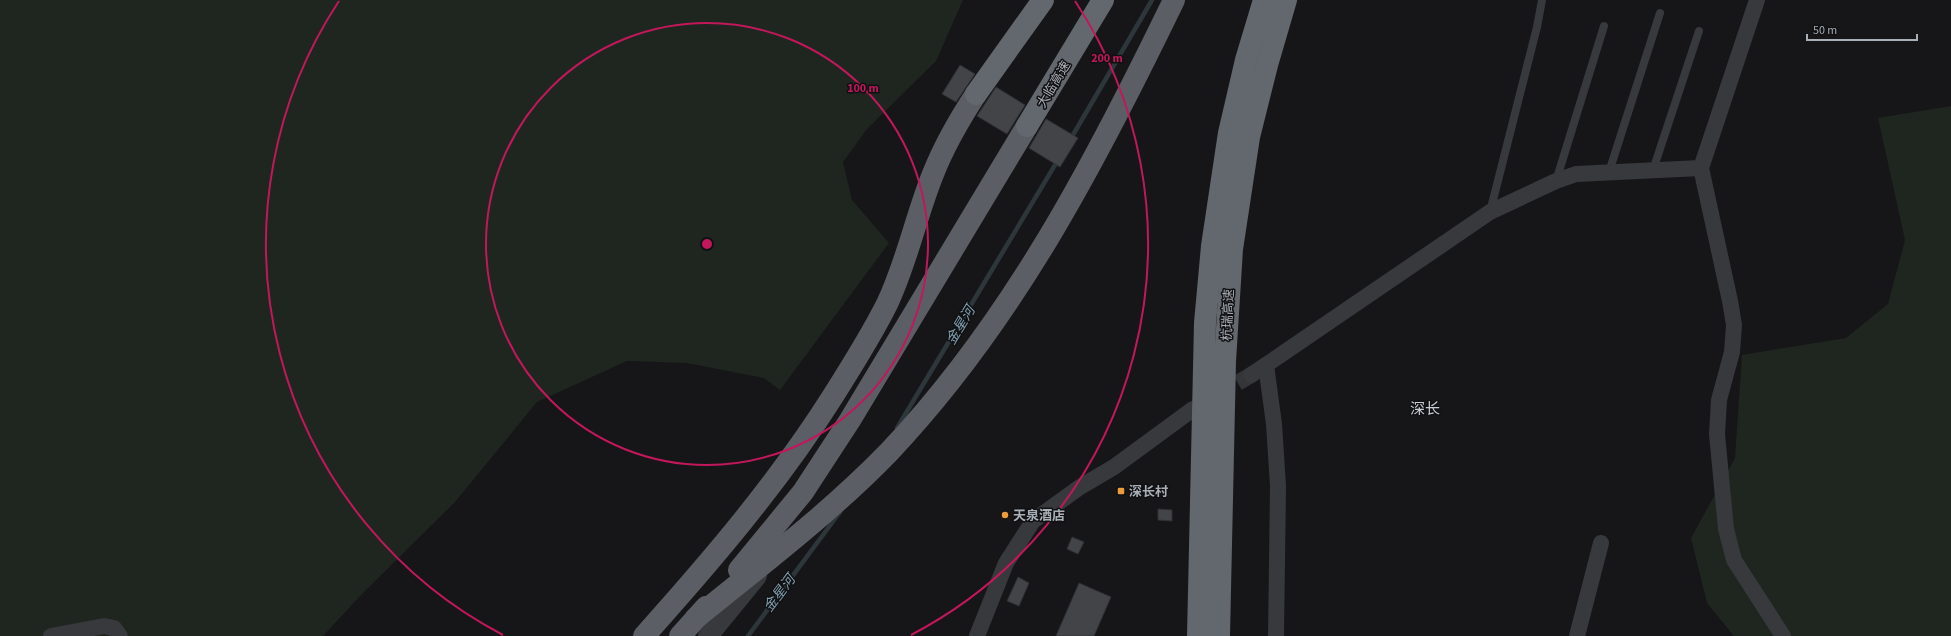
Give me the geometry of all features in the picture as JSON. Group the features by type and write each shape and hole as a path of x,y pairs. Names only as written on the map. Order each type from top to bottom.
{"highway":[{"path":"644,636 712,560 784,468 857,359 887,304 904,260 932,174 944,147 976,94 1043,0"},
{"name":"大临高速","path":"696,618 748,560 803,492 850,420 1103,0"},
{"path":"680,636 696,618 824,512 888,453 956,374 1016,290 1060,219 1113,124 1174,0"},
{"name":"杭瑞高速","path":"1198,636 1205,324 1212,246 1229,133 1246,60 1264,0"},
{"name":"杭瑞高速","path":"1219,636 1226,325 1237,211 1258,101 1286,0"},
{"path":"1222,503 1231,591 1233,636"},
{"path":"1192,636 1199,580"},
{"path":"675,602 696,618"}],"street":[{"path":"1756,0 1701,168 1734,325 1732,352 1719,400 1717,434 1726,529 1734,560 1783,636"},
{"path":"1251,375 1490,212 1556,181 1576,174 1701,168"},
{"path":"1266,365 1274,424 1278,486 1276,636"},
{"path":"977,636 1006,563 1033,521 1080,487 1114,467 1193,409"},
{"path":"1576,636 1601,543"},
{"path":"708,636 777,551"},
{"path":"51,636 104,626 114,628 120,636"}],"lane":[{"path":"1490,212 1537,27 1542,0"},
{"path":"1609,172 1660,13"},
{"path":"1556,181 1604,26"},
{"path":"1653,170 1699,31"}],"shaded area":[{"path":"0,0 963,0 936,61 867,129 843,162 852,200 889,243 780,390 764,378 687,363 627,361 537,402 455,502 362,594 323,636 0,636"},
{"path":"1951,106 1951,636 1734,636 1707,603 1691,538 1735,458 1742,355 1846,338 1888,304 1905,240 1878,118"}],"building":[{"path":"960,65 975,74 956,102 942,94"},
{"path":"996,87 1025,105 1007,134 977,116"},
{"path":"1046,119 1078,138 1060,167 1029,148"},
{"path":"1158,509 1172,510 1172,521 1158,520"},
{"path":"1072,537 1084,542 1078,554 1067,549"},
{"path":"1018,577 1029,583 1019,606 1007,601"},
{"path":"1079,583 1111,597 1094,636 1056,636"}],"waterway":[{"name":"金星河","path":"1070,140 1152,0"},
{"name":"金星河","path":"897,428 1058,160"},
{"name":"金星河","path":"748,636 840,512"}],"tunnel":[{"path":"1217,395 1251,375"}],"place":[{"name":"深长村","path":"1121,491"},
{"name":"天泉酒店","path":"1005,515"}],"district":[{"name":"深长","path":"1425,409"}]}
